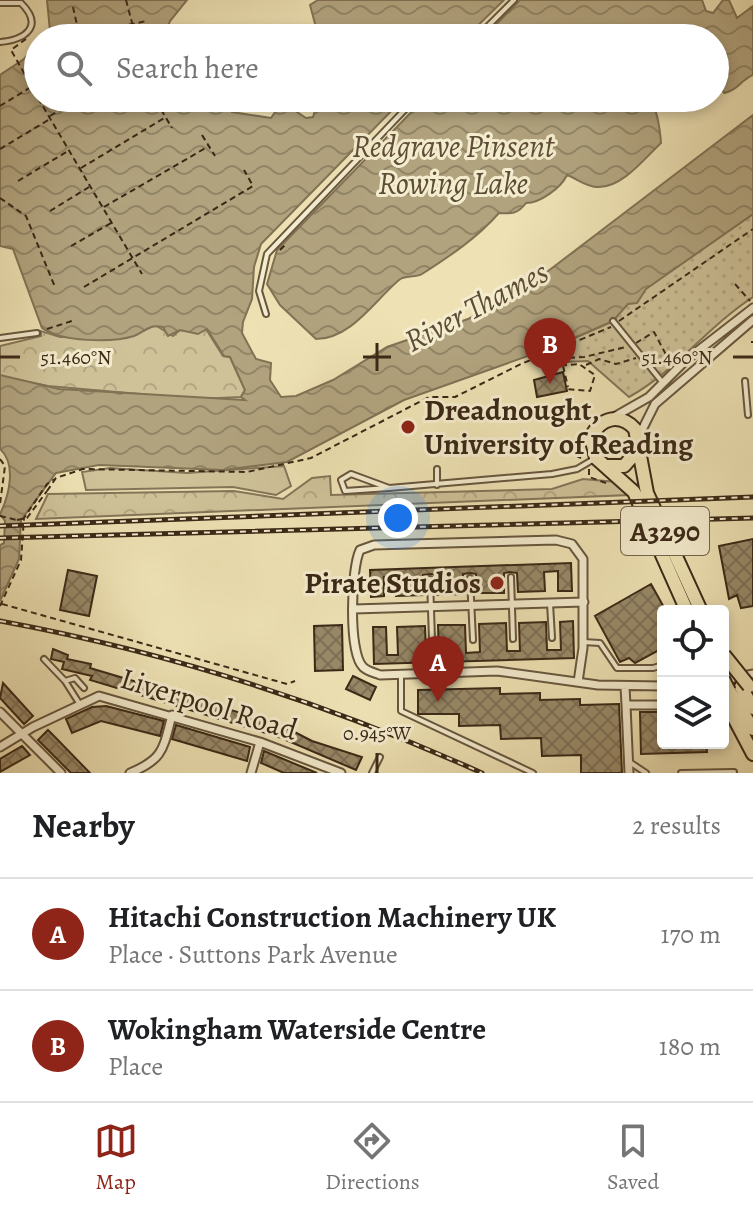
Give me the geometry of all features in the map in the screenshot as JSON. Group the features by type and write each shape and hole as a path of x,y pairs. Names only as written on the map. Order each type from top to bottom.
{"main road":[{"path":"608,419 630,423 639,443 624,466 601,462 591,437 608,419"},
{"name":"A3290","path":"639,443 647,493 698,605"},
{"name":"A3290","path":"601,462 634,492 684,605"},
{"path":"737,686 753,708"},
{"path":"737,686 753,729"},
{"path":"737,686 753,754"}],"street":[{"path":"608,419 638,405 751,304"},
{"path":"639,443 655,404 753,320"},
{"path":"578,682 583,642 583,559 572,544 556,540 374,545 360,550 353,565 354,609 356,654 364,668 380,675 497,671 578,682 625,687 657,686"},
{"path":"354,609 584,602"},
{"path":"625,687 629,773"},
{"name":"Liverpool Road","path":"0,747 79,703 99,696 260,742 341,773"},
{"path":"626,705 657,705"},
{"path":"0,712 61,773"},
{"path":"130,773 155,763 163,749 172,715"},
{"path":"251,773 260,742"}],"lane":[{"path":"490,24 514,0"},
{"path":"0,3 21,3 29,10 29,24"},
{"path":"0,44 24,37"},
{"path":"266,314 259,291 267,254 403,112"},
{"path":"614,323 663,383"},
{"path":"0,338 37,333"},
{"path":"745,381 748,415"},
{"path":"389,488 351,474 341,480 347,492 552,474 601,462"},
{"path":"437,469 437,485"},
{"path":"511,577 513,639"},
{"path":"470,578 473,640"},
{"path":"430,579 432,640"},
{"path":"550,603 552,638"},
{"path":"583,642 600,643 617,668 657,667"},
{"path":"44,659 65,681 79,703"},
{"path":"401,674 401,711 533,773"},
{"path":"65,681 75,678 84,688"},
{"path":"372,773 380,757"},
{"path":"629,761 646,773"},
{"path":"681,773 734,772"}],"path":[{"path":"126,0 132,24"},
{"path":"73,7 77,24"},
{"path":"132,24 146,21"},
{"path":"11,50 24,43"},
{"path":"0,44 11,50 24,73"},
{"path":"0,106 24,92"},
{"path":"46,112 142,274"},
{"path":"0,149 59,112"},
{"path":"163,112 172,128"},
{"path":"80,169 166,117"},
{"path":"202,135 215,156"},
{"path":"103,208 209,146"},
{"path":"18,181 69,151"},
{"path":"84,287 253,186 244,170"},
{"path":"50,211 90,186"},
{"path":"0,198 26,216 55,287"},
{"path":"71,246 112,222"},
{"path":"295,681 287,684 1,605 21,560 24,518 47,484 79,470 101,468 224,473 272,469 311,458 429,397 455,397 614,323 753,229"},
{"path":"735,284 751,304"},
{"path":"47,329 72,321"},
{"path":"636,343 654,332 672,367"},
{"path":"534,359 584,357 624,348"},
{"path":"555,358 557,366 585,366 599,359 616,364 641,356"},
{"path":"563,364 568,389 584,393 594,387 595,375 585,366"},
{"path":"0,459 5,466 0,504"},
{"path":"0,516 12,520 27,518 56,478"}],"green space":[{"path":"753,214 753,297 646,387 629,397 588,361 563,362 556,346 616,320 617,313 645,289"},
{"path":"155,325 173,336 180,330 198,333 206,329 223,356 230,357 245,390 241,397 197,399 48,386 0,376 0,346 41,336 41,331 60,337 133,336"},
{"path":"284,466 291,486 276,495 233,487 86,490 82,472 110,468 187,473"},
{"path":"330,476 331,495 552,489 583,479 617,482 629,495 36,519 48,494 234,491 283,499 312,478"}],"water":[{"path":"47,0 187,0 169,24 49,24"},
{"path":"318,0 504,0 479,24 315,24 310,5"},
{"name":"Redgrave Pinsent Rowing Lake","path":"520,0 702,0 706,11 713,13 723,0 729,0 737,18 753,6 753,75 729,91 729,24 497,24"},
{"path":"24,59 24,112 232,112 271,118 275,112 297,112 306,118 313,117 315,112 390,112 261,244 254,267 252,299 242,333 256,359 271,363 270,380 281,397 296,396 333,380 387,347 468,319 539,278 753,115 753,214 646,289 637,303 628,304 613,321 556,346 404,400 287,462 223,470 99,465 56,473 21,520 19,559 0,601 0,545 4,543 5,521 0,514 10,471 0,449 0,375 59,389 245,400 241,397 245,390 230,357 224,356 207,329 198,334 180,330 168,336 163,327 154,326 134,336 100,340 74,339 42,328 13,249 0,246 0,75"},
{"name":"Redgrave Pinsent Rowing Lake","path":"411,112 656,112 661,143 616,183 594,187 567,175 544,198 526,203 514,212 499,213 472,239 443,260 422,274 399,280 362,317 340,333 316,339 280,305 267,284 277,250"}],"building":[{"path":"563,372 567,391 537,397 534,380"},
{"path":"753,539 753,606 741,608 737,595 729,599 719,546"},
{"path":"571,563 572,591 558,591 558,571 544,572 545,591 518,592 517,573 510,572 504,573 504,593 477,593 476,574 471,573 463,574 464,594 437,595 436,575 431,574 423,575 424,595 396,596 396,576 390,576 384,577 384,596 371,597 370,570"},
{"path":"68,570 97,576 89,616 60,610"},
{"path":"651,584 663,605 657,605 657,651 635,663 629,658 620,662 595,616"},
{"path":"573,621 574,658 374,664 373,627 386,627 387,655 398,655 397,627 425,626 426,654 432,654 439,653 438,625 465,625 466,653 480,652 479,624 506,623 507,651 520,651 519,623 546,622 547,650 561,650 560,622"},
{"path":"342,625 343,670 315,671 314,626"},
{"path":"53,649 68,655 67,659 91,664 90,668 281,725 312,741 362,757 356,770 279,737 90,680 92,676 62,669 64,662 51,659"},
{"path":"353,676 376,687 370,700 346,689"},
{"path":"3,683 33,716 24,724 0,698"},
{"path":"500,688 500,694 540,693 540,700 580,699 580,705 619,704 622,773 581,773 581,755 542,756 541,738 501,739 500,725 459,726 459,714 418,714 418,690"},
{"path":"106,706 164,721 160,736 101,721 72,733 66,719 92,707"},
{"path":"640,712 657,712 657,749 707,749 707,752 641,754"},
{"path":"176,725 250,747 247,761 172,739"},
{"path":"48,730 90,773 71,773 38,740"},
{"path":"22,746 30,755 0,772 0,759"},
{"path":"264,751 317,773 284,773 261,763"}],"railway":[{"path":"0,526 753,497"},
{"path":"0,538 753,518"},
{"path":"0,621 124,648 246,682 365,724 482,773"}],"place":[{"name":"Wokingham Waterside Centre","path":"550,384"},
{"name":"Dreadnought, University of Reading","path":"408,427"},
{"name":"Pirate Studios","path":"497,583"},
{"name":"Hitachi Construction Machinery UK","path":"438,702"}],"water label":[{"name":"River Thames","path":"476,306"}]}
